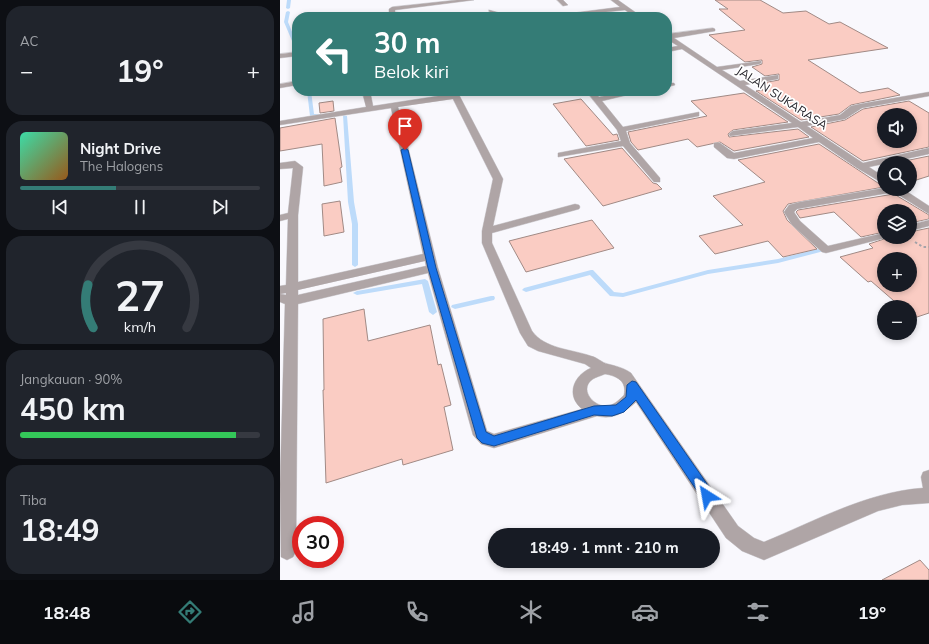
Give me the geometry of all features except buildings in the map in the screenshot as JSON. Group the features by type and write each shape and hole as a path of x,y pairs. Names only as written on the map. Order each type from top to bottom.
{"street":[{"path":"392,12 392,9 471,0"},
{"path":"560,0 565,5"},
{"path":"614,0 631,12"},
{"path":"587,12 626,8"},
{"path":"672,35 713,30"},
{"name":"JALAN SUKARASA","path":"672,39 877,177"},
{"path":"672,49 683,47"},
{"path":"280,56 292,55"},
{"path":"715,69 759,62"},
{"path":"737,84 775,78"},
{"path":"280,86 292,84"},
{"path":"733,134 842,117 854,108 860,106 927,94"},
{"path":"367,96 370,109"},
{"path":"280,123 394,105 439,96"},
{"path":"456,96 498,179 486,231 487,243 526,334 533,343 542,348 589,360 604,369"},
{"path":"594,96 621,130 626,142 625,143 657,180"},
{"path":"597,100 616,96"},
{"path":"394,105 432,268 481,435 486,439 494,441 594,411 612,411 620,409 631,398 632,385"},
{"path":"621,130 696,114"},
{"path":"717,145 730,156 734,156 820,139"},
{"path":"561,155 625,143"},
{"path":"860,166 929,151"},
{"path":"280,166 297,165 286,294 287,551"},
{"path":"877,192 800,205 791,209 789,212 796,223 826,250 877,238"},
{"path":"906,196 929,211"},
{"path":"486,231 575,207"},
{"path":"280,218 293,215"},
{"path":"917,226 929,223"},
{"path":"286,294 429,256"},
{"path":"286,294 432,268"},
{"path":"594,411 581,400 578,393 579,386 588,374 604,369 612,369 624,375 732,532 748,545 764,550 877,503 902,497 929,495"},
{"path":"929,477 929,483"}],"path":[{"path":"917,244 921,246 929,246"}],"waterway":[{"path":"288,8 289,0"},
{"path":"288,12 286,22 292,36"},
{"path":"310,96 312,116 319,115"},
{"path":"345,116 351,202 355,224 355,265"},
{"path":"526,290 591,272 612,294 623,295 708,272 778,261 822,250"},
{"path":"357,293 425,281 433,312"},
{"path":"455,307 491,298"}],"route":[{"path":"405,150 432,268 481,435 486,439 494,441 594,411 603,412 620,409 631,398 633,392 632,385 707,496"}]}
